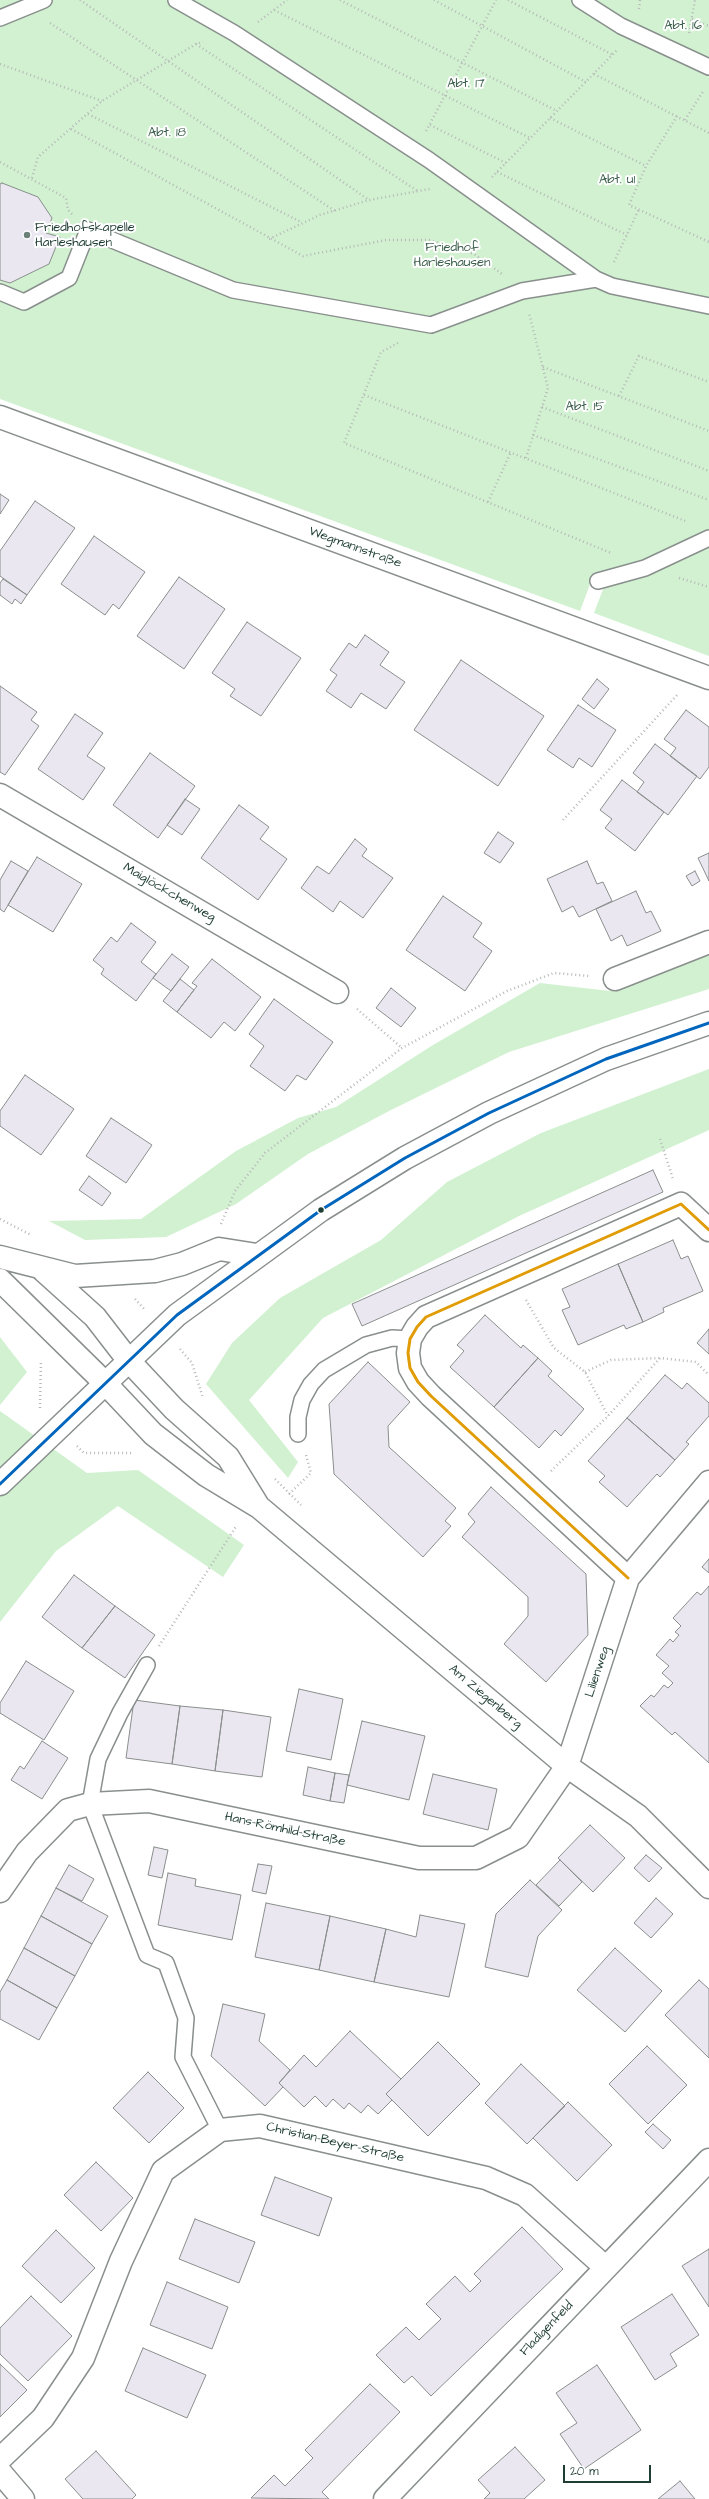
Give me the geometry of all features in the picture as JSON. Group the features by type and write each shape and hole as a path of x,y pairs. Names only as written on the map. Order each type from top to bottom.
{"street":[{"name":"Wegmannstraße","path":"0,417 702,675"},
{"name":"Maiglöckchenweg","path":"0,795 337,992"},
{"path":"615,979 709,942"},
{"path":"0,1484 177,1315 257,1255 321,1210 405,1158 489,1113 606,1059 709,1023"},
{"path":"628,1578 418,1382 410,1368 408,1353 410,1339 417,1327 426,1318 681,1204 709,1230"},
{"path":"0,1257 74,1276 104,1275 162,1269 182,1264 219,1249 257,1255"},
{"name":"Am Ziegenberg","path":"42,1269 95,1316 129,1361 174,1409 228,1457 259,1507"},
{"name":"Am Ziegenberg","path":"0,1280 153,1434 206,1475 259,1507 568,1766 638,1816 709,1887"},
{"name":"Lilienweg","path":"568,1766 628,1578 709,1482"},
{"name":"Hans-Römhild-Straße","path":"0,1891 28,1852 68,1810 90,1804 149,1802 419,1858 476,1858 518,1837 568,1766"},
{"name":"Christian-Beyer-Straße","path":"220,2130 260,2126 486,2178 525,2195 605,2267"},
{"path":"0,2459 44,2418 83,2358 121,2261 163,2171 220,2130"},
{"name":"Fladigenfeld","path":"385,2499 605,2267 709,2160"},
{"path":"0,2472 24,2499"}],"lane":[{"path":"0,18 44,0"},
{"path":"176,0 234,33 415,151 470,188 596,279 612,286 709,306"},
{"path":"580,0 634,33 709,67"},
{"path":"0,292 24,302 69,278 88,230 233,290 432,325 522,291 596,279"},
{"path":"598,581 645,568 709,538"},
{"path":"298,1434 298,1417 302,1400 311,1384 324,1370 366,1344 392,1338 410,1339"},
{"path":"147,1665 120,1713 98,1759 90,1804 147,1954 166,1963 186,2018 183,2057 220,2130"}],"path":[{"path":"80,0 166,61 369,200"},
{"path":"32,178 38,157 102,101 196,44 234,33 258,22 287,0"},
{"path":"340,0 557,111"},
{"path":"434,0 586,82"},
{"path":"415,151 496,0"},
{"path":"508,0 613,55"},
{"path":"685,56 695,0"},
{"path":"27,7 335,211"},
{"path":"274,10 530,138"},
{"path":"692,19 709,26"},
{"path":"626,235 497,172 634,33"},
{"path":"196,44 420,192"},
{"path":"0,64 102,101"},
{"path":"594,74 709,133"},
{"path":"685,120 705,87"},
{"path":"88,114 302,223"},
{"path":"677,116 646,166 629,205 639,208 709,242"},
{"path":"550,118 646,166"},
{"path":"430,124 506,163"},
{"path":"71,129 269,239 303,256 374,242 429,240 474,254 522,291 543,367 548,388 526,458"},
{"path":"0,162 32,178 66,198 68,210 88,230"},
{"path":"269,239 302,223 369,200 420,192 437,186"},
{"path":"596,279 611,268 639,208"},
{"path":"401,341 381,352 344,443 645,568 709,587"},
{"path":"619,396 639,356 709,382"},
{"path":"543,367 709,431"},
{"path":"364,395 694,524"},
{"path":"542,407 709,471"},
{"path":"533,435 709,500"},
{"path":"488,502 511,452"},
{"path":"563,820 683,688 702,675"},
{"path":"219,1228 235,1191 265,1153 402,1048 507,991 554,973 615,979"},
{"path":"337,992 402,1048"},
{"path":"660,1139 681,1204"},
{"path":"0,1219 25,1234 32,1236"},
{"path":"514,1279 554,1348 585,1372 608,1416"},
{"path":"585,1372 612,1360 660,1358 696,1362 709,1375"},
{"path":"532,1490 608,1416 660,1358"},
{"path":"192,1364 197,1382"},
{"path":"289,1494 311,1472 298,1434"},
{"path":"147,1665 237,1525"}],"green space":[{"name":"Friedhof Harleshausen","path":"0,0 709,0 709,656 594,613 605,584 592,579 580,611 0,399"},
{"path":"709,951 709,989 509,1052 389,1111 308,1154 236,1204 166,1237 85,1240 49,1221 141,1219 236,1151 298,1118 336,1107 433,1045 540,983 610,991"},
{"path":"709,1069 709,1130 519,1216 323,1318 249,1400 298,1462 288,1478 206,1384 232,1343 280,1298 381,1240 447,1182 541,1133"},
{"path":"0,1337 27,1372 0,1405"},
{"path":"0,1411 87,1473 138,1470 244,1545 223,1577 118,1506 56,1551 0,1622"}],"building":[{"name":"Friedhofskapelle Harleshausen","path":"2,183 38,197 52,218 46,233 60,237 49,264 10,283 0,280 0,184"},
{"path":"0,494 9,500 0,514"},
{"path":"35,501 75,528 27,595 0,576 0,551"},
{"path":"94,536 145,572 119,609 113,604 105,615 61,584"},
{"path":"179,577 225,609 184,669 137,636"},
{"path":"3,579 27,595 21,604 15,599 12,604 0,595 0,583"},
{"path":"247,622 301,658 261,716 230,696 235,689 212,673"},
{"path":"365,635 389,652 380,665 405,682 386,709 361,693 351,708 326,691 337,675 330,670 349,643 356,648"},
{"path":"461,660 544,716 498,786 414,730"},
{"path":"597,679 609,689 594,709 582,699"},
{"path":"0,686 37,712 31,720 39,726 5,775 0,772"},
{"path":"578,705 616,730 592,767 579,758 573,768 547,750"},
{"path":"686,710 709,727 709,767 700,779 670,756 676,748 664,739"},
{"path":"75,714 103,733 87,756 105,768 83,800 38,769"},
{"path":"655,744 697,776 668,815 637,792 644,782 633,773"},
{"path":"150,753 195,786 158,838 113,805"},
{"path":"622,780 664,812 635,851 605,828 612,819 600,810"},
{"path":"185,799 200,809 182,835 167,825"},
{"path":"239,805 269,827 260,839 287,859 258,900 201,858"},
{"path":"498,832 514,843 500,863 484,853"},
{"path":"355,839 367,849 362,856 393,878 363,918 340,901 333,912 301,888 317,866 329,874"},
{"path":"709,853 709,881 698,858"},
{"path":"37,857 82,884 53,932 8,905"},
{"path":"11,861 28,871 4,912 0,909 0,880"},
{"path":"587,861 597,884 603,882 612,901 579,917 573,906 562,912 547,879"},
{"path":"695,871 700,881 692,886 686,876"},
{"path":"636,891 646,913 651,911 661,931 627,946 622,935 611,941 596,909"},
{"path":"443,896 482,923 473,937 492,951 465,991 406,950"},
{"path":"131,923 156,942 141,962 156,974 136,1001 101,974 104,969 93,960 111,937 117,942"},
{"path":"172,954 189,967 171,991 153,978"},
{"path":"212,959 261,997 235,1031 224,1022 211,1038 177,1012 197,986 192,983"},
{"path":"180,979 194,990 177,1012 163,1001"},
{"path":"391,988 416,1008 401,1027 376,1008"},
{"path":"274,999 333,1042 306,1080 297,1075 285,1091 250,1066 264,1046 249,1034"},
{"path":"25,1075 74,1109 41,1155 0,1126 0,1111"},
{"path":"111,1118 152,1145 126,1183 86,1156"},
{"path":"653,1170 663,1192 362,1326 352,1304"},
{"path":"89,1176 111,1193 102,1206 79,1190"},
{"path":"673,1240 681,1259 688,1256 703,1291 663,1308 664,1312 643,1322 618,1264"},
{"path":"618,1264 643,1322 626,1329 624,1325 578,1345 562,1310 570,1307 562,1289"},
{"path":"485,1315 521,1348 523,1345 538,1358 494,1407 450,1367 464,1351 457,1345"},
{"path":"709,1329 709,1354 697,1343"},
{"path":"538,1358 552,1371 548,1376 584,1409 561,1436 555,1430 539,1448 494,1407"},
{"path":"368,1362 410,1402 388,1426 389,1447 456,1508 445,1521 451,1526 423,1557 334,1474 329,1404"},
{"path":"665,1375 682,1389 687,1383 709,1403 709,1416 686,1442 689,1444 675,1460 627,1418"},
{"path":"627,1418 675,1460 660,1477 657,1474 627,1507 599,1482 605,1476 588,1461"},
{"path":"491,1487 586,1574 588,1635 546,1682 504,1644 528,1616 528,1597 462,1537 475,1522 468,1514"},
{"path":"709,1559 709,1573 702,1567"},
{"path":"74,1575 115,1606 82,1648 42,1617"},
{"path":"709,1586 709,1763 675,1732 672,1735 640,1706 651,1695 654,1697 664,1685 668,1688 673,1683 662,1673 669,1666 656,1655 670,1639 673,1642 679,1635 675,1632 681,1626 673,1618 697,1592 701,1595"},
{"path":"115,1606 155,1635 125,1678 82,1648"},
{"path":"26,1661 74,1691 44,1740 0,1713 0,1703"},
{"path":"299,1689 343,1699 331,1760 286,1751"},
{"path":"134,1700 180,1706 172,1764 126,1758"},
{"path":"180,1706 223,1710 215,1771 172,1764"},
{"path":"223,1710 271,1717 262,1777 215,1771"},
{"path":"362,1721 425,1736 409,1800 347,1785"},
{"path":"42,1741 68,1758 42,1799 11,1780 20,1766 24,1769"},
{"path":"308,1767 335,1773 330,1801 303,1795"},
{"path":"335,1773 349,1775 344,1803 330,1801"},
{"path":"433,1774 497,1789 488,1830 423,1814"},
{"path":"590,1825 625,1858 593,1892 558,1858"},
{"path":"154,1847 168,1850 162,1878 148,1875"},
{"path":"646,1855 662,1868 649,1882 634,1868"},
{"path":"560,1860 582,1882 559,1906 536,1885"},
{"path":"258,1864 272,1866 266,1894 252,1891"},
{"path":"69,1865 94,1879 82,1901 56,1888"},
{"path":"168,1873 196,1879 195,1886 241,1895 232,1940 158,1925"},
{"path":"530,1880 562,1910 538,1936 528,1977 485,1967 496,1914"},
{"path":"56,1888 108,1916 92,1944 41,1916"},
{"path":"656,1898 673,1914 651,1938 634,1923"},
{"path":"266,1903 330,1916 319,1970 255,1957"},
{"path":"420,1915 465,1924 449,1997 374,1982 386,1929 416,1937"},
{"path":"41,1916 92,1944 75,1976 24,1948"},
{"path":"330,1916 386,1929 374,1982 319,1970"},
{"path":"24,1948 75,1976 57,2008 7,1980"},
{"path":"615,1948 662,1991 625,2032 577,1990"},
{"path":"7,1980 57,2008 39,2040 0,2019 0,1992"},
{"path":"699,1980 709,1989 709,2058 665,2015"},
{"path":"223,2004 265,2014 259,2041 290,2070 279,2083 283,2087 265,2106 211,2056"},
{"path":"350,2031 401,2079 386,2094 392,2100 378,2114 368,2105 361,2113 349,2103 344,2109 333,2099 326,2107 315,2096 304,2107 279,2083 304,2055 316,2067"},
{"path":"438,2042 480,2084 428,2136 386,2094"},
{"path":"647,2046 687,2085 648,2124 609,2084"},
{"path":"521,2064 565,2106 527,2144 485,2103"},
{"path":"148,2072 184,2108 149,2143 113,2108"},
{"path":"568,2102 612,2145 577,2181 533,2138"},
{"path":"653,2124 671,2140 663,2149 645,2132"},
{"path":"96,2162 133,2198 101,2231 64,2195"},
{"path":"275,2177 332,2198 319,2236 261,2215"},
{"path":"195,2219 255,2242 239,2283 179,2259"},
{"path":"522,2227 563,2269 431,2396 412,2376 404,2383 376,2355 406,2327 419,2340 441,2319 426,2304 455,2276 470,2292 481,2281 474,2274"},
{"path":"56,2230 95,2268 61,2303 22,2266"},
{"path":"709,2249 709,2307 682,2266"},
{"path":"167,2282 228,2307 212,2349 150,2325"},
{"path":"672,2294 699,2335 670,2354 677,2366 655,2380 621,2327"},
{"path":"31,2296 72,2336 28,2381 0,2354 0,2328"},
{"path":"143,2348 206,2375 187,2418 125,2391"},
{"path":"0,2364 27,2390 0,2417"},
{"path":"597,2365 641,2430 584,2469 560,2434 577,2423 556,2393"},
{"path":"370,2384 400,2412 322,2492 329,2499 251,2498 274,2475 285,2486 313,2458 305,2450"},
{"path":"515,2447 545,2480 524,2499 484,2499 490,2493 478,2480"},
{"path":"96,2451 136,2495 132,2499 83,2499 65,2479"},
{"path":"680,2481 695,2499 658,2499"}],"transit line":[{"name":"20","path":"0,1484 177,1315 321,1210 405,1158 489,1113 606,1059 709,1023"},
{"path":"628,1578 431,1396 418,1382 410,1368 408,1353 410,1339 417,1327 426,1317 681,1204 709,1230"}],"place":[{"name":"Friedhofskapelle Harleshausen","path":"27,235"}],"park label":[{"name":"Abt. 16","path":"683,26"},
{"name":"Abt. 17","path":"466,84"},
{"name":"Abt. 18","path":"167,133"},
{"name":"Abt. u1","path":"617,180"},
{"name":"Abt. 15","path":"585,407"}]}
